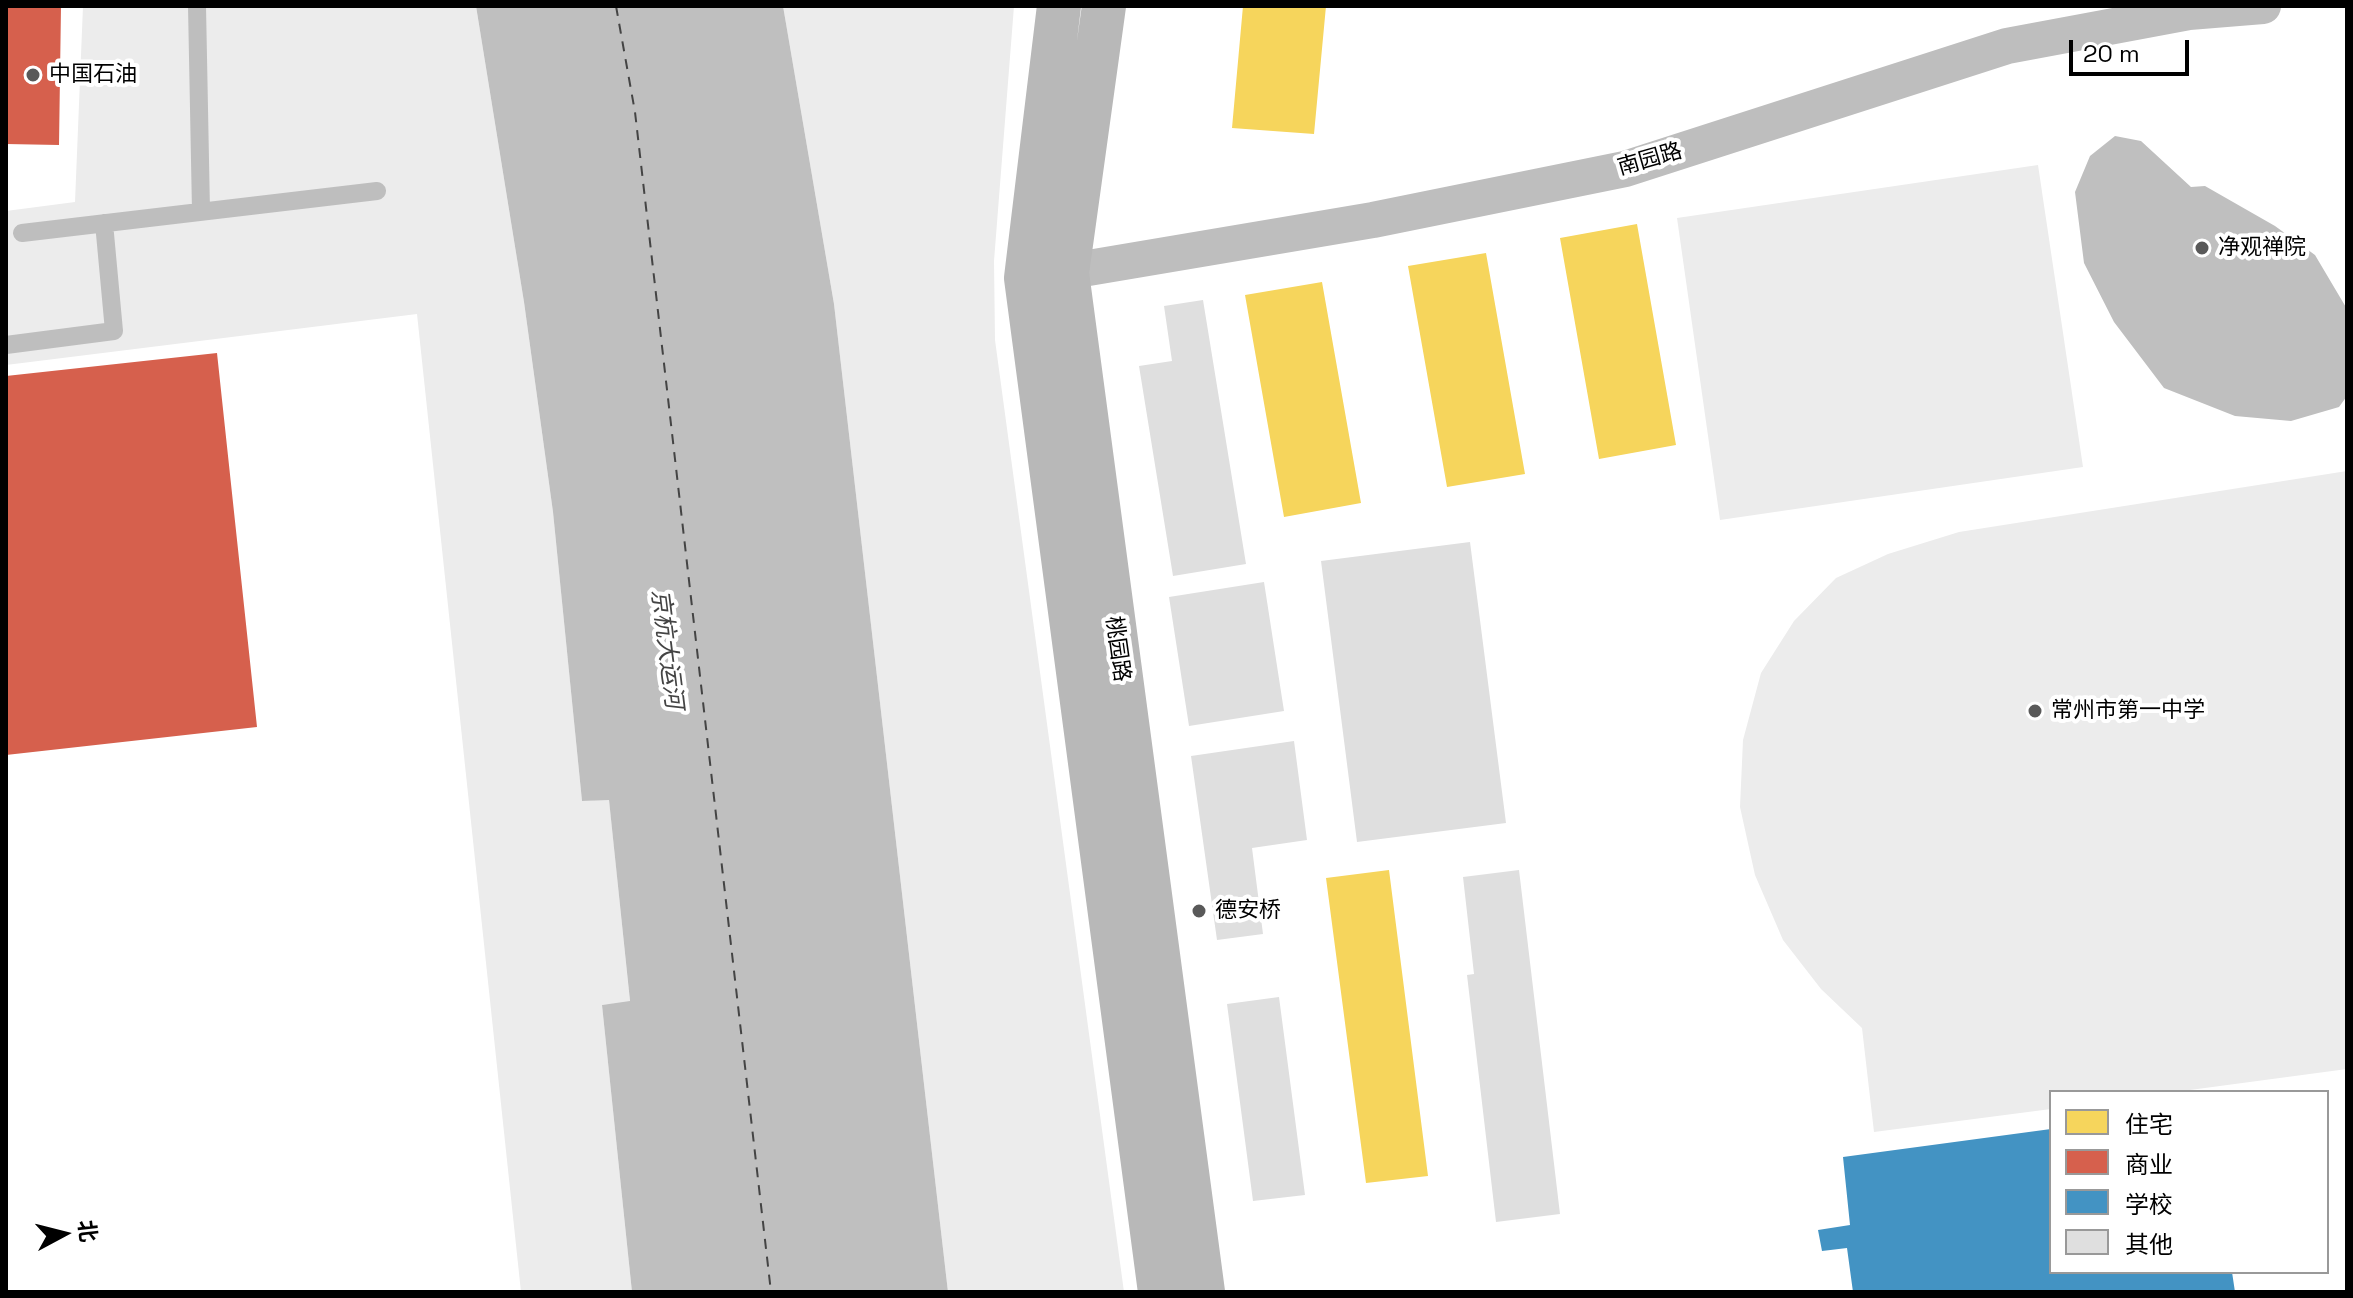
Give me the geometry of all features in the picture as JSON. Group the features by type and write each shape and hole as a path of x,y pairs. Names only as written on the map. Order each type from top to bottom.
{"main road":[{"name":"桃园路","path":"1059,6 1047,275 1160,1292"},
{"name":"桃园路","path":"1104,6 1047,275 1203,1292"}],"street":[{"name":"南园路","path":"1047,275 1373,220 1625,169 2007,46 2189,12 2263,6"}],"lane":[{"path":"197,6 201,211"},
{"path":"22,233 377,191"},
{"path":"6,345 114,331 104,223"}],"shaded area":[{"path":"83,6 476,6 524,302 553,512 582,801 609,799 630,1002 602,1005 632,1292 521,1292 417,314 6,365 6,211 75,202"},
{"path":"783,6 1014,6 994,261 995,340 1124,1292 948,1292 834,304"},
{"path":"2038,165 2083,467 1720,520 1677,218"},
{"path":"2347,471 2347,1069 2190,1090 2049,1090 2049,1109 1874,1132 1862,1028 1821,989 1783,940 1755,875 1740,807 1743,740 1761,673 1794,621 1836,578 1888,554 1959,532"}],"water":[{"name":"京杭大运河","path":"476,6 783,6 834,304 948,1292 632,1292 602,1005 630,1001 609,800 582,801 553,512 524,302"},
{"path":"2115,136 2141,141 2191,187 2205,186 2275,226 2315,255 2347,309 2347,396 2339,407 2291,421 2235,416 2164,388 2114,322 2084,263 2075,192 2090,156"}],"building: 住宅":[{"path":"1243,6 1326,6 1314,134 1232,128"},
{"path":"1637,224 1676,445 1599,459 1560,238"},
{"path":"1486,253 1525,474 1447,487 1408,266"},
{"path":"1322,282 1361,503 1284,517 1245,295"},
{"path":"1389,870 1428,1176 1366,1183 1326,878"}],"building: 商业":[{"name":"中国石油","path":"6,6 61,6 59,145 6,144"},
{"path":"217,353 257,727 6,755 6,376"}],"building: 学校":[{"path":"2049,1129 2049,1274 2232,1274 2235,1292 1853,1292 1847,1248 1822,1251 1818,1230 1850,1225 1843,1157"}],"building: 其他":[{"path":"1203,300 1246,564 1173,576 1139,366 1172,361 1164,306"},
{"path":"1470,542 1506,823 1357,842 1321,561"},
{"path":"1264,582 1284,711 1189,726 1169,597"},
{"path":"1294,741 1307,840 1252,848 1263,934 1217,940 1191,756"},
{"path":"1519,870 1560,1214 1496,1222 1467,975 1474,974 1463,877"},
{"path":"1279,997 1305,1195 1253,1201 1227,1004"}],"ferry route":[{"path":"616,6 635,112 771,1292"}],"place":[{"name":"中国石油","path":"33,75"},
{"name":"净观禅院","path":"2202,248"},
{"name":"常州市第一中学","path":"2035,711"},
{"name":"德安桥","path":"1199,911"}]}
